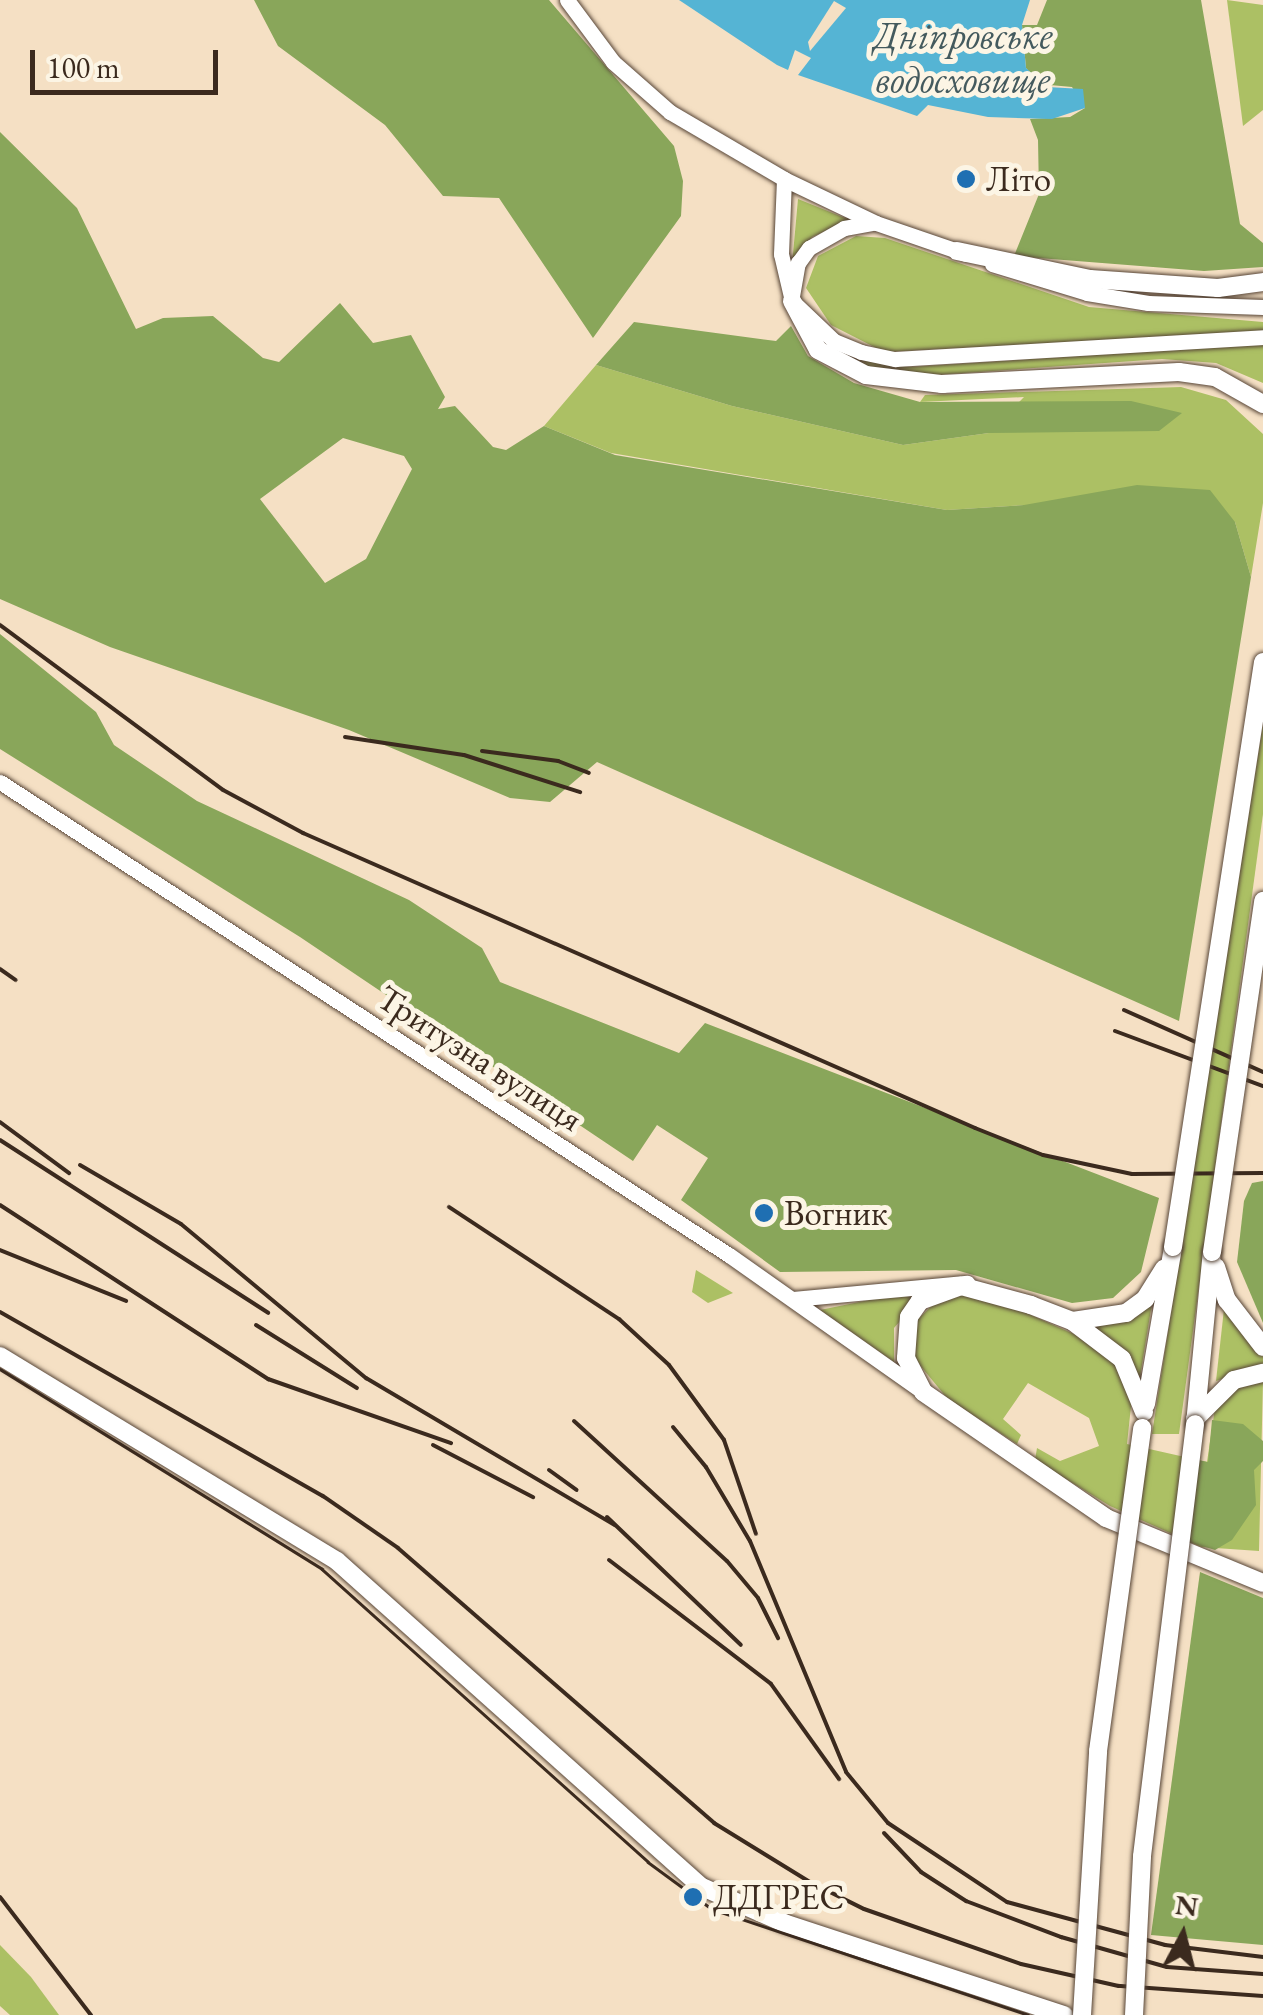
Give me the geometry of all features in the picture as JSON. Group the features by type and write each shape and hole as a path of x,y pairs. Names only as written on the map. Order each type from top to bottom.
{"main road":[{"path":"957,251 1090,279 1218,288 1263,282"},
{"path":"792,301 818,350 866,376 942,384 1179,372 1215,377 1263,404"},
{"path":"1082,2015 1098,1751 1143,1420 1263,662"},
{"path":"1134,2015 1142,1856 1212,1252 1263,901"},
{"path":"1072,1321 1104,1320 1135,1306 1158,1281 1173,1247"},
{"path":"1212,1252 1226,1300 1263,1347"},
{"path":"1143,1420 1122,1359 1072,1321 989,1289 940,1290 920,1301 909,1318 906,1358 923,1392 1106,1518 1263,1584"},
{"path":"0,1356 337,1561 700,1886 784,1923 1064,2015"},
{"path":"1195,1422 1234,1380 1263,1374"}],"street":[{"path":"567,0 638,89 784,179 876,223 1087,293 1263,307"},
{"path":"784,179 781,254 792,301 834,341 895,358 1263,338"},
{"path":"792,301 798,263 809,248 844,228 876,223"},
{"name":"Тритузна вулиця","path":"0,782 792,1299 923,1392"},
{"path":"792,1299 946,1281 989,1289"}],"green space":[{"path":"254,0 549,0 674,146 683,181 681,216 593,338 499,198 443,196 385,125 278,46"},
{"path":"1047,0 1201,0 1240,224 1263,243 1263,267 1204,271 1014,256 1039,194 1038,140 1030,119 1070,117 1085,108 1072,87 1039,84 1026,68 1022,25 1037,25"},
{"path":"1227,0 1263,5 1263,110 1243,126"},
{"path":"0,132 77,208 136,329 163,318 213,316 263,358 279,362 340,303 373,343 411,335 445,397 438,409 455,406 493,447 506,450 544,426 615,455 947,510 1024,505 1137,485 1210,490 1235,522 1251,577 1179,1021 597,762 550,802 510,798 349,730 110,647 0,599","holes":["343,438 404,456 412,469 366,559 325,583 260,499"]},
{"path":"798,199 850,220 812,237 792,265"},
{"path":"856,236 885,238 1089,307 1263,322 1263,333 884,352 831,325 806,288 818,256"},
{"path":"634,322 776,341 791,326 808,356 854,383 920,402 1131,401 1182,413 1159,431 989,433 903,445 732,406 596,365"},
{"path":"817,336 861,360 910,367 1263,344 1263,383 1216,363 1162,359 935,375 876,372 823,346"},
{"path":"596,365 732,406 903,445 989,433 1024,397 920,402 925,395 1181,387 1226,400 1263,434 1263,503 1251,577 1235,522 1024,505 947,510 611,453 544,426"},
{"path":"0,634 96,712 114,745 197,801 409,900 482,948 500,982 679,1053 705,1023 1159,1198 1141,1272 1113,1298 1072,1303 956,1270 780,1272 681,1200 708,1158 657,1125 633,1161 300,937 0,749"},
{"path":"1263,724 1263,814 1179,1434 1152,1434"},
{"path":"1263,1181 1263,1323 1237,1262 1244,1201 1252,1183"},
{"path":"696,1270 733,1293 708,1303 692,1292"},
{"path":"928,1288 894,1328 894,1362 820,1310"},
{"path":"961,1294 1001,1302 1083,1338 1115,1362 1132,1397 1127,1444 1207,1462 1215,1408 1236,1386 1263,1381 1259,1551 1201,1547 1110,1506 1035,1460 1037,1448 1060,1461 1099,1446 1089,1418 1028,1383 1003,1419 1021,1435 1017,1444 947,1398 914,1358 917,1320 938,1300"},
{"path":"1153,1297 1140,1377 1088,1326"},
{"path":"1224,1309 1263,1357 1263,1366 1216,1381"},
{"path":"1212,1420 1243,1424 1263,1441 1263,1461 1254,1470 1256,1505 1232,1540 1215,1550 1189,1542 1198,1460 1208,1462"},
{"path":"1200,1572 1263,1598 1263,1945 1151,1935"},
{"path":"0,1945 31,1977 59,2015 10,2015 0,2006"}],"water":[{"name":"Дніпровське водосховище","path":"679,0 1030,0 1022,25 1026,68 1047,87 1083,89 1085,108 1052,119 988,117 928,105 917,116 798,75 811,58 795,50 788,70 777,65"}],"pier":[{"path":"834,1 846,8 810,51 808,42"}],"tram line":[{"path":"0,1369 322,1569 648,1862 712,1909 1028,2015"}],"railway":[{"path":"0,625 223,790 303,833 975,1128 1043,1155 1132,1174 1263,1173"},
{"path":"345,737 464,755 580,792"},
{"path":"482,751 558,761 589,773"},
{"path":"0,969 16,980"},
{"path":"1124,1010 1263,1072"},
{"path":"1115,1031 1263,1086"},
{"path":"0,1122 69,1173"},
{"path":"0,1140 268,1313"},
{"path":"80,1165 181,1224 366,1378 615,1525"},
{"path":"0,1205 268,1379 451,1443"},
{"path":"449,1207 619,1319 669,1365 724,1440 756,1534"},
{"path":"0,1250 126,1301"},
{"path":"0,1312 323,1496 398,1548 714,1823 810,1882 864,1909 1021,1964 1119,1986 1263,1996"},
{"path":"256,1325 357,1388"},
{"path":"574,1421 727,1561 758,1598 778,1638"},
{"path":"673,1427 706,1467 750,1541 846,1772 888,1823 1007,1902 1165,1945 1263,1957"},
{"path":"433,1445 533,1497"},
{"path":"549,1470 577,1490"},
{"path":"607,1517 741,1645"},
{"path":"609,1560 771,1684 839,1779"},
{"path":"884,1833 921,1872 966,1901 1061,1937 1167,1967 1263,1974"},
{"path":"0,1897 91,2015"}],"place":[{"name":"Літо","path":"966,179"},
{"name":"Вогник","path":"764,1213"},
{"name":"ДДГРЕС","path":"693,1897"}]}
